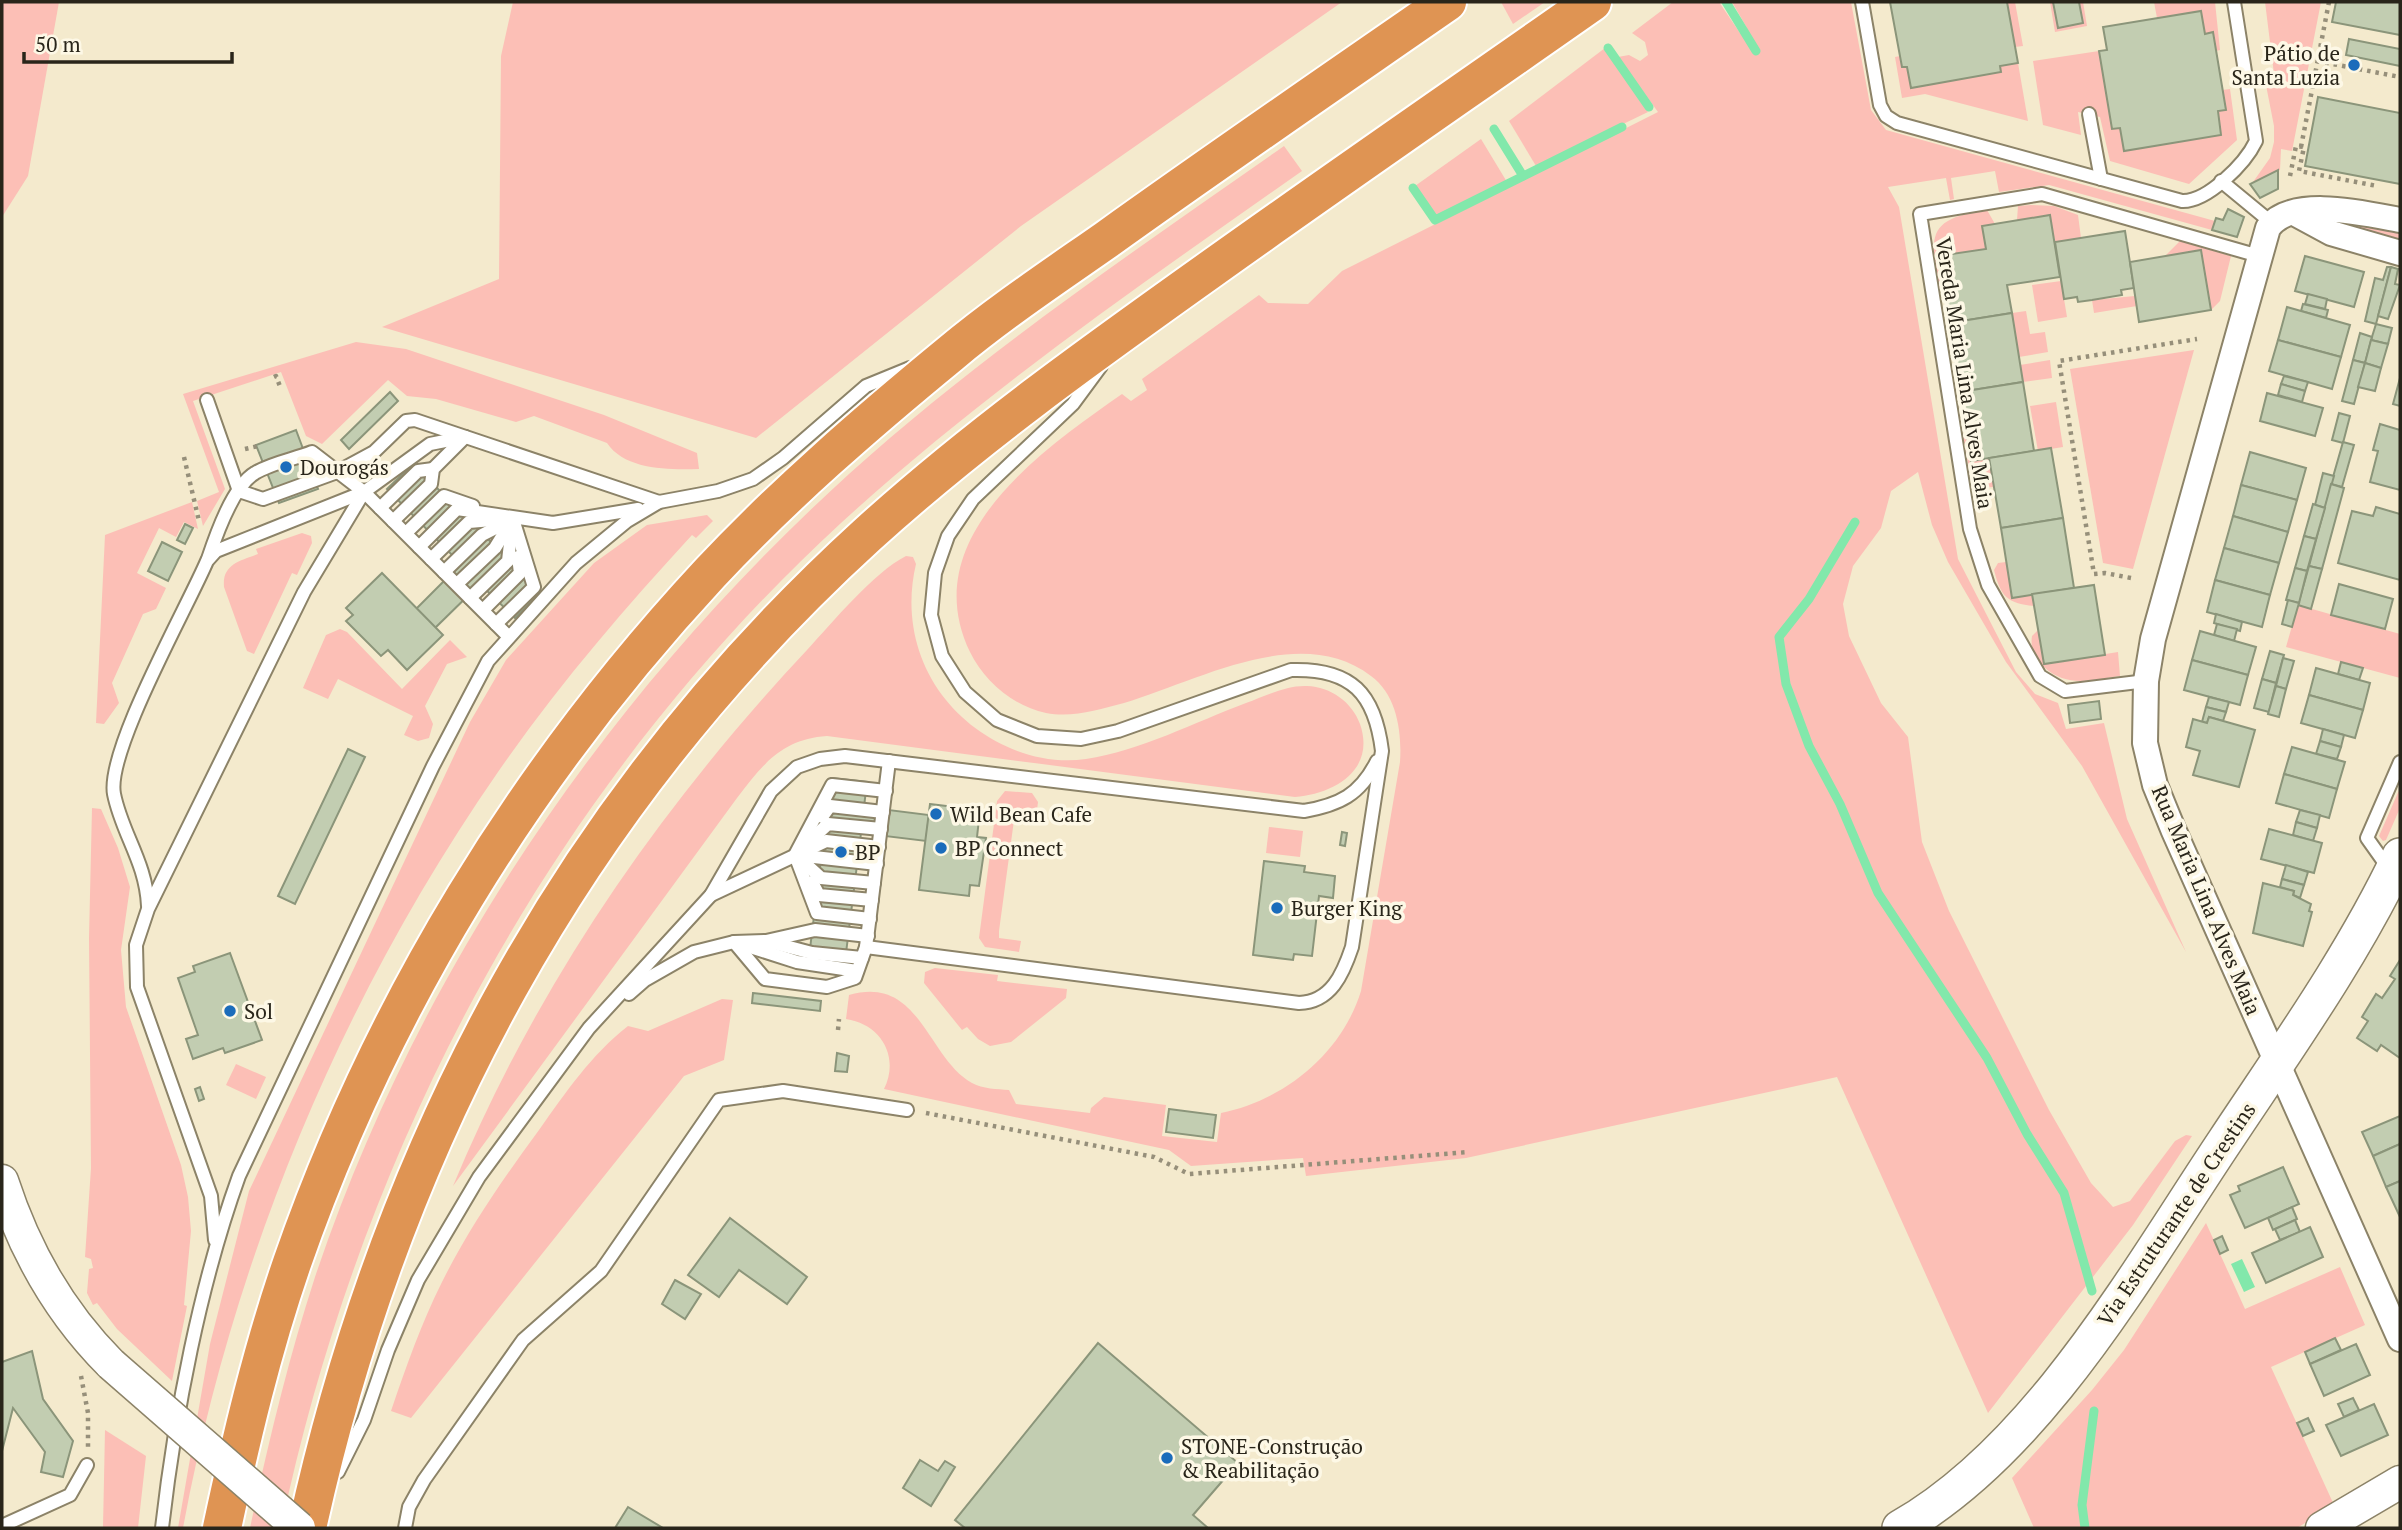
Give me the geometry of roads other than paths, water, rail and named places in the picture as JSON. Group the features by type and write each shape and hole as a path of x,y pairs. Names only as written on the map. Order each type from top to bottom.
{"highway":[{"path":"222,1528 241,1440 271,1328 326,1174 398,1014 472,884 559,753 680,606 788,495 954,350 1157,204 1447,2"},
{"path":"308,1528 344,1377 376,1278 425,1152 453,1091 522,962 612,824 728,678 865,537 1025,404 1130,326 1592,2"}],"main road":[{"name":"Via Estruturante de Crestins","path":"1900,1528 1973,1475 2074,1365 2352,945 2396,865"}],"street":[{"path":"2283,218 2337,208 2400,220"},
{"path":"2283,218 2400,253"},
{"name":"Rua Maria Lina Alves Maia","path":"2283,218 2259,256 2153,639 2146,681 2146,743 2155,785 2400,1339"},
{"path":"2,1181 15,1224 52,1290 111,1364 299,1528"},
{"path":"2322,1528 2400,1482"}],"lane":[{"path":"1862,2 1880,105 1886,116 1897,123 2182,201 2194,201 2204,197 2251,152 2256,141 2234,2"},
{"path":"2089,114 2101,179"},
{"path":"2221,181 2283,218"},
{"name":"Vereda Maria Lina Alves Maia","path":"2146,681 2065,691 2051,683 2040,676 1988,585 1970,529 1920,214 2042,194 2259,256"},
{"path":"766,941 812,953 863,953 1312,1003 1323,997 1336,983 1352,947 1382,751 1378,720 1364,693 1337,677 1314,670 1291,670 1118,731 1081,739 1038,736 997,720 965,692 942,656 931,615 935,573 947,536 973,499 1073,404 1130,326"},
{"path":"419,547 457,509 552,523 631,511 659,502 718,491 753,478 783,458 866,386 954,350"},
{"path":"206,400 239,491"},
{"path":"239,491 263,499 337,472 374,452 406,421 415,420 659,502"},
{"path":"380,508 418,471 433,469 465,437"},
{"path":"207,561 216,551 364,492 430,444 465,437"},
{"path":"148,909 142,867 114,793 116,769 130,727 207,561 219,529 239,491 254,473 312,452 364,492 509,637"},
{"path":"393,521 431,484 433,469"},
{"path":"216,1248 211,1196 137,987 136,945 148,909 304,592 364,492"},
{"path":"406,533 444,496 513,519"},
{"path":"162,1528 194,1344 216,1248 239,1176 421,791 488,662 592,549 627,520 659,502"},
{"path":"431,559 469,522 513,519"},
{"path":"444,572 482,535 513,519"},
{"path":"457,584 495,548 513,519"},
{"path":"470,598 508,561 513,519"},
{"path":"483,610 520,573 513,519"},
{"path":"496,624 534,587 513,519"},
{"path":"308,1528 364,1420 388,1350 413,1291 479,1177 589,1028 711,895 771,791 797,766 820,759 845,756 1304,811 1336,806 1358,789 1372,771 1382,751"},
{"path":"734,942 765,979 827,987 855,978 870,919 889,761"},
{"path":"2396,865 2367,838 2400,762"},
{"path":"870,919 817,913 795,855 832,785 886,791"},
{"path":"795,855 830,806 883,812"},
{"path":"795,855 828,824 881,829"},
{"path":"711,895 826,841 878,847"},
{"path":"795,855 877,864"},
{"path":"795,855 821,878 874,883"},
{"path":"795,855 819,895 872,900"},
{"path":"589,1028 645,980 694,952 734,942 766,941 815,930 863,953"},
{"path":"734,942 797,962 863,953"},
{"path":"405,1528 409,1507 424,1480 523,1340 601,1271 719,1100 783,1091 907,1110"},
{"path":"2,1526 70,1495 88,1465"}],"waterway":[{"path":"1726,2 1756,51"},
{"path":"1608,48 1649,107"},
{"path":"1413,188 1435,220 1622,127"},
{"path":"1494,129 1523,176"},
{"path":"1855,522 1809,599 1779,637 1786,684 1809,746 1840,804 1878,893 1987,1058 2027,1134 2064,1193 2092,1291"},
{"path":"2085,1528 2082,1505 2094,1411"}],"place":[{"name":"Pátio de Santa Luzia","path":"2354,65"},
{"name":"Dourogás","path":"286,467"},
{"name":"Wild Bean Cafe","path":"936,814"},
{"name":"BP Connect","path":"941,848"},
{"name":"BP","path":"841,852"},
{"name":"Burger King","path":"1277,908"},
{"name":"Sol","path":"230,1011"},
{"name":"STONE-Construção & Reabilitação","path":"1167,1458"}]}
